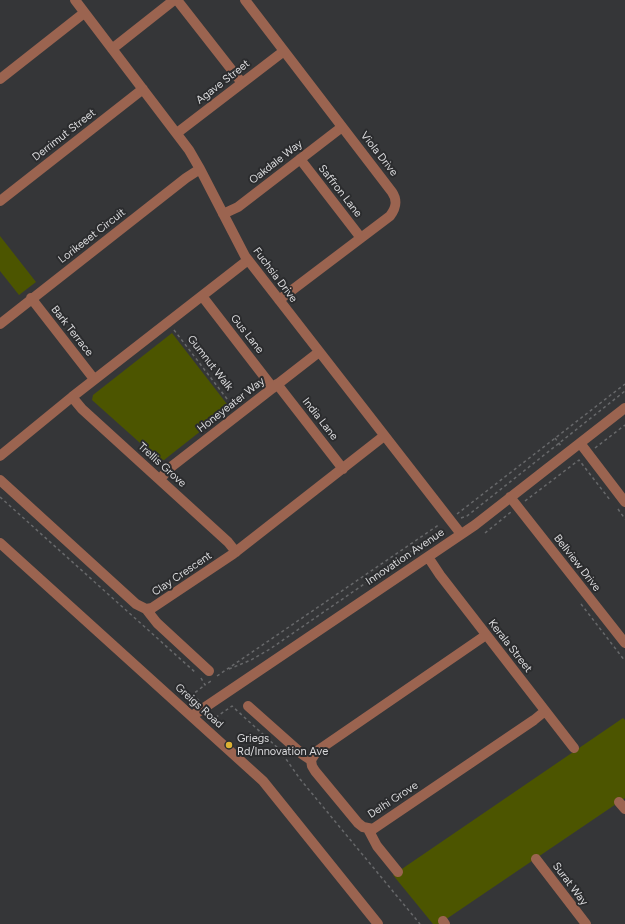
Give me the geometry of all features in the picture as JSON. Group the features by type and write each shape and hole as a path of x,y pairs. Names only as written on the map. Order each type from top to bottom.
{"street":[{"name":"Fuchsia Drive","path":"75,0 177,133 200,169 248,260 461,534"},
{"path":"112,49 176,0 242,83"},
{"name":"Viola Drive","path":"245,0 395,197 396,204 394,211 390,216 279,300"},
{"path":"2,73 84,13"},
{"name":"Agave Street","path":"177,133 284,51"},
{"name":"Derrimut Street","path":"0,201 143,89"},
{"name":"Oakdale Way","path":"223,214 238,207 342,127"},
{"name":"Saffron Lane","path":"300,159 361,238"},
{"name":"Lorikeeet Circuit","path":"0,324 31,298 186,178 200,169"},
{"path":"0,456 94,379 248,260"},
{"name":"Gus Lane","path":"202,296 275,386"},
{"name":"Bark Terrace","path":"31,298 94,379"},
{"name":"Honeyeater Way","path":"160,479 171,467 319,352"},
{"name":"India Lane","path":"275,386 343,469"},
{"name":"Trellis Grove","path":"72,397 82,409 228,542 236,552"},
{"name":"Innovation Avenue","path":"192,716 475,525 625,408"},
{"name":"Clay Crescent","path":"0,480 136,604 146,609 157,606 236,552 384,436"},
{"path":"580,443 625,502"},
{"name":"Bellview Drive","path":"510,497 625,643"},
{"name":"Greigs Road","path":"0,543 263,781 378,924"},
{"name":"Kerala Street","path":"428,557 440,575 574,748"},
{"path":"146,609 156,623 205,675"},
{"path":"248,706 302,754 311,760 317,751 486,635"},
{"name":"Delhi Grove","path":"311,760 312,766 320,777 358,823 368,829 373,829 545,711"},
{"path":"368,829 377,846 398,872"},
{"name":"Surat Way","path":"536,858 586,924"}],"path":[{"name":"Gumnut Walk","path":"168,322 239,414"},
{"path":"225,671 251,660 270,649 441,532 450,521 625,385"},
{"path":"420,924 300,779 279,749 232,706 215,718 193,694 436,526 467,516 625,391"},
{"path":"485,532 625,424"},
{"path":"579,460 611,501"},
{"path":"0,497 196,673"},
{"path":"616,507 625,518"},
{"path":"204,686 205,675"}],"green space":[{"path":"0,236 36,282 19,295 0,271"},
{"path":"172,333 230,408 164,460 158,459 92,400 93,395"},
{"path":"623,718 625,720 625,798 439,924 433,924 393,875"}],"place":[{"name":"Griegs Rd/Innovation Ave","path":"229,745"}]}
